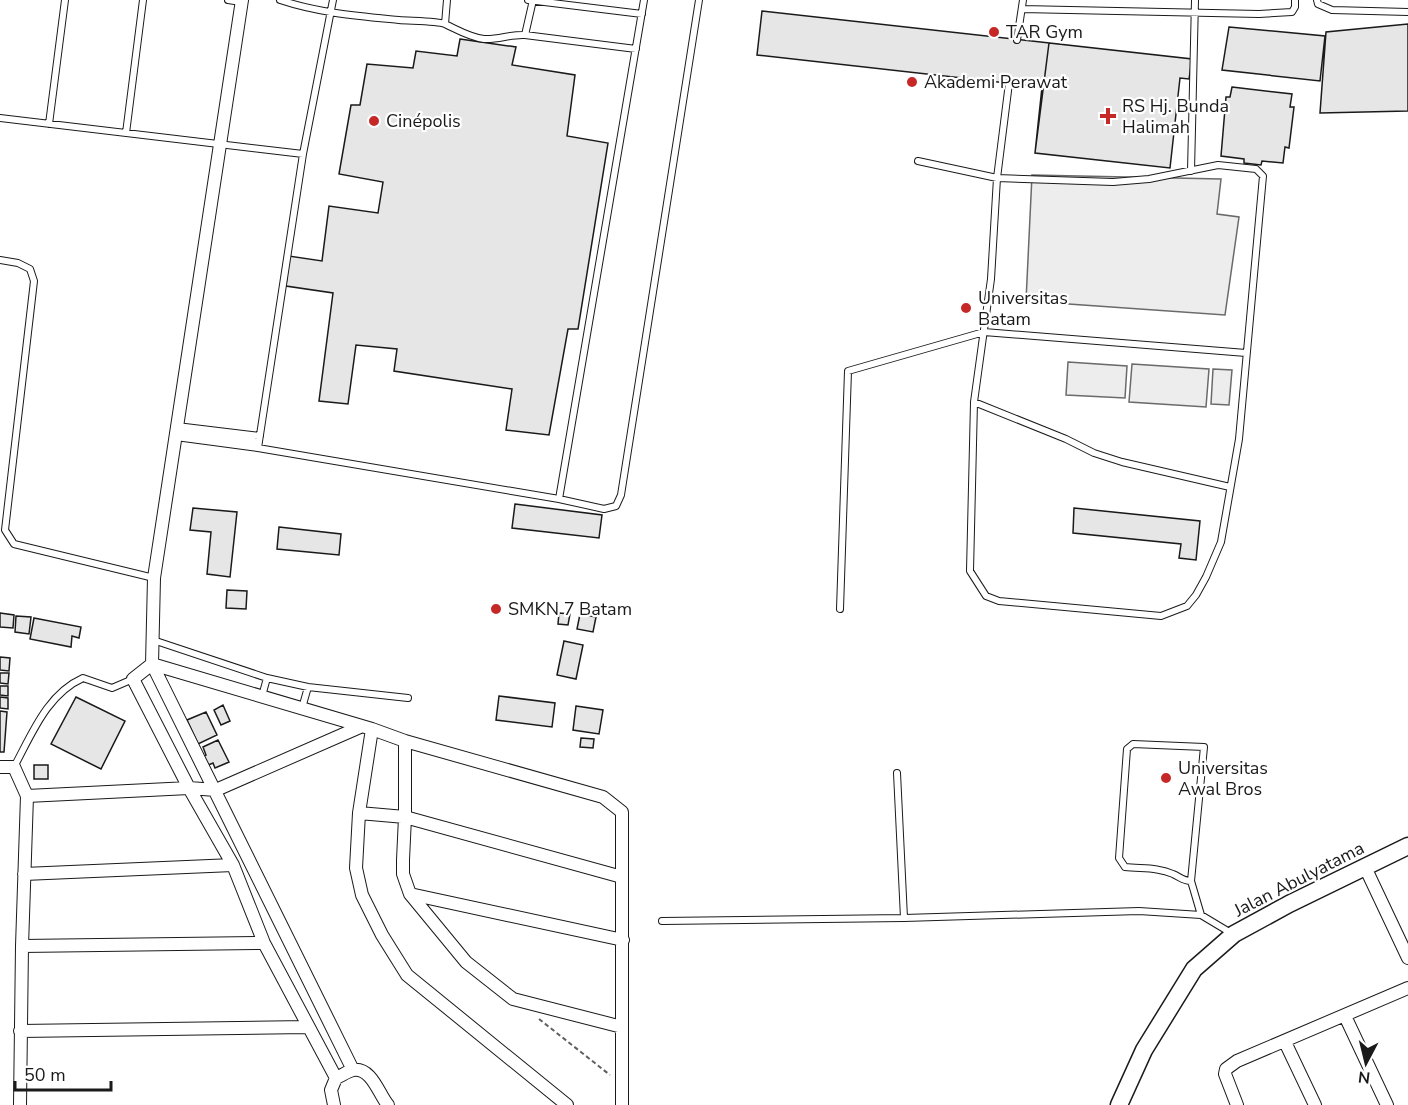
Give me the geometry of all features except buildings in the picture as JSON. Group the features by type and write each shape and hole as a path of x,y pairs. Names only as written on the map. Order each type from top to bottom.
{"main road":[{"name":"Jalan Abulyatama","path":"1119,1105 1144,1050 1194,969 1234,934 1289,904 1408,846"}],"street":[{"path":"242,1 154,578 152,664 353,1070"},
{"path":"152,664 133,679 189,788 233,865 264,943 336,1078"},
{"path":"152,664 603,798 622,812 622,1105"},
{"path":"27,796 189,788 216,790 366,728"},
{"path":"366,728 356,868 362,895 382,935 407,975 567,1105"},
{"path":"405,741 403,874 410,894 466,962 513,999 622,1028"},
{"path":"0,767 14,767 27,796 20,1105"},
{"path":"359,813 405,817 622,877"},
{"path":"24,874 233,865"},
{"path":"1365,867 1408,958"},
{"path":"410,894 623,940"},
{"path":"22,946 264,943"},
{"path":"1237,1105 1225,1079 1226,1069 1238,1061 1408,988"},
{"path":"1345,1016 1387,1105"},
{"path":"20,1030 307,1026"},
{"path":"1285,1042 1315,1105"},
{"path":"334,1105 331,1090 336,1078 353,1070 363,1071 373,1080 386,1105"}],"lane":[{"path":"49,124 65,0"},
{"path":"126,133 143,0"},
{"path":"228,0 242,1"},
{"path":"280,0 331,14 445,24 463,34 482,38 497,39 525,35 636,49"},
{"path":"259,442 303,154 333,0"},
{"path":"445,24 447,0"},
{"path":"528,0 642,14"},
{"path":"525,35 533,0"},
{"path":"559,499 644,0"},
{"path":"176,431 259,442 604,509 616,506 621,495 699,0"},
{"path":"1017,40 1023,0"},
{"path":"1191,171 1195,0"},
{"path":"1022,9 1259,14 1292,12 1296,0"},
{"path":"1317,0 1318,4 1332,10 1408,12"},
{"path":"918,161 997,178 1113,182 1149,179 1218,165 1256,169 1263,176 1239,439 1221,542 1206,577 1187,606 1161,616 999,601 986,596 970,571 974,402 991,279 997,178 1009,83"},
{"path":"0,118 303,154"},
{"path":"0,260 18,263 30,269 34,280 5,530 14,544 154,578"},
{"path":"840,609 848,371 984,332 1246,353"},
{"path":"974,402 1066,439 1094,453 1122,462 1230,487"},
{"path":"176,431 259,442"},
{"path":"153,639 267,678 308,687 408,698"},
{"path":"14,767 40,717 68,685 83,678 112,688 133,679"},
{"path":"262,697 267,678"},
{"path":"302,709 308,687"},
{"path":"1191,880 1182,879 1166,871 1125,867 1120,862 1127,749 1133,744 1204,747 1191,880 1201,915"},
{"path":"897,773 904,918"},
{"path":"662,921 904,918 1139,911 1201,915 1234,934"}],"path":[{"path":"531,1013 622,1084"}],"shaded area":[{"path":"1032,175 1221,179 1217,214 1239,217 1225,315 1026,301"},
{"path":"1068,362 1127,366 1125,398 1066,395"},
{"path":"1132,364 1209,369 1206,407 1129,402"},
{"path":"1213,369 1232,370 1229,405 1211,404"}],"place":[{"name":"TAR Gym","path":"994,32"},
{"name":"Akademi Perawat","path":"912,82"},
{"name":"RS Hj. Bunda Halimah","path":"1108,116"},
{"name":"Cinépolis","path":"374,121"},
{"name":"Universitas Batam","path":"966,308"},
{"name":"SMKN 7 Batam","path":"496,609"},
{"name":"Universitas Awal Bros","path":"1166,778"}]}
